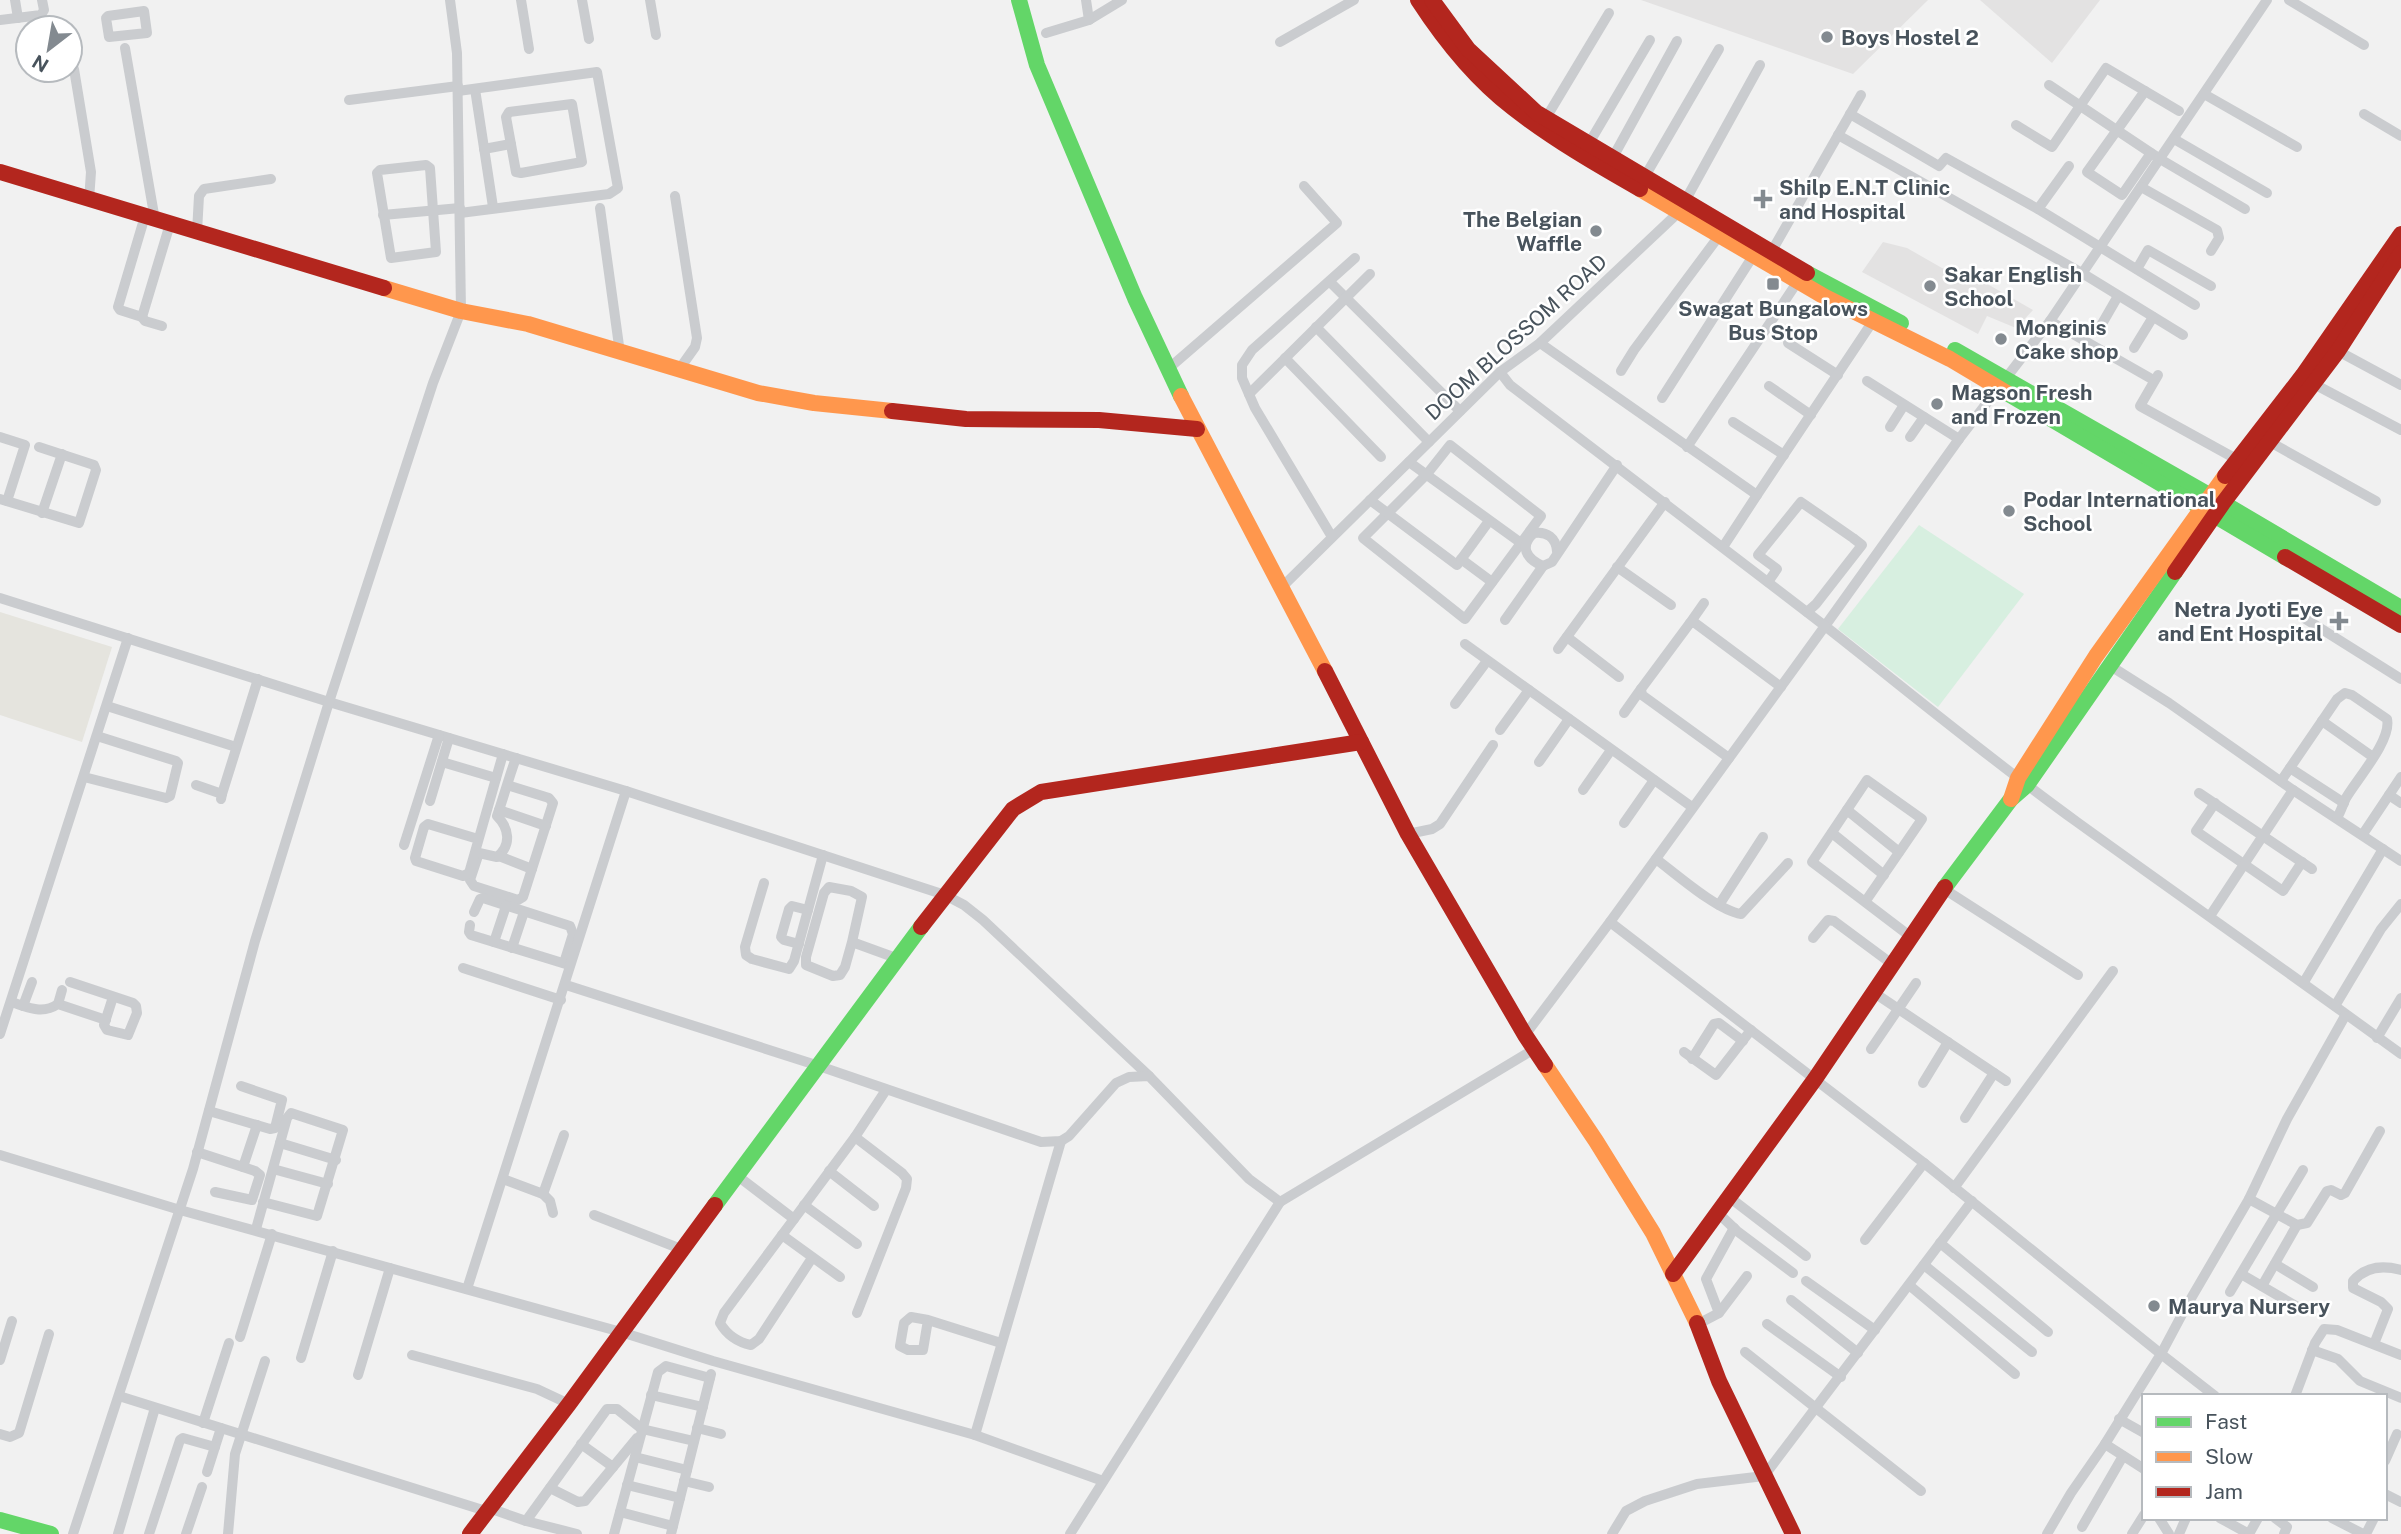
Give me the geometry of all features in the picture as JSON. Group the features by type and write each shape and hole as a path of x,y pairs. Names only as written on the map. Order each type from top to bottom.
{"street":[{"path":"117,0 120,14"},
{"path":"73,1534 180,1210 255,941 329,702 433,383 461,311 457,54 450,0"},
{"path":"521,0 529,50"},
{"path":"582,0 589,39"},
{"path":"650,0 656,35"},
{"path":"1020,0 1037,65 1135,298 1197,429 1282,587 1408,834 1525,1035 1536,1048 1653,1233 1698,1324 1719,1381 1793,1534"},
{"path":"1086,0 1088,20"},
{"path":"1046,33 1088,20 1122,0"},
{"path":"1280,42 1354,0"},
{"path":"1418,0 1459,57 1511,107 1538,118 1644,178 1719,236 1829,286 1950,359 2001,384 2212,505 2401,608"},
{"path":"1432,0 1468,49 1563,144 1681,207 1763,256 1798,281 1876,316"},
{"path":"2145,91 2087,172 2122,195 2155,156 2174,139 2267,0"},
{"path":"2290,0 2364,45"},
{"path":"1538,118 1609,13"},
{"path":"1588,145 1650,40"},
{"path":"1612,159 1677,41"},
{"path":"125,48 157,220 142,317"},
{"path":"1644,178 1718,50"},
{"name":"DOOM BLOSSOM ROAD","path":"1282,587 1500,372 1540,343 1681,207 1760,65"},
{"path":"2016,125 2052,147 2106,68 2179,111"},
{"path":"349,100 475,89 597,72 618,188 609,194 460,211 434,210 383,215"},
{"path":"76,84 91,172 89,200"},
{"path":"2049,85 2155,156 2245,208"},
{"path":"475,89 493,207"},
{"path":"1662,398 1763,256 1861,94"},
{"path":"2204,94 2297,147"},
{"path":"572,104 583,159 577,164 518,173 515,170 511,144 506,117 509,112 572,104"},
{"path":"1850,114 1939,166 1946,158 2038,209 2195,305"},
{"path":"2364,114 2400,133"},
{"path":"1838,135 2082,274 2183,335"},
{"path":"2174,139 2267,193"},
{"path":"484,149 511,144"},
{"path":"1525,1035 1656,859 1959,439 2049,321 2141,187 2155,156"},
{"path":"426,164 430,168 434,210 436,252 394,259 389,257 378,172 426,164"},
{"path":"2038,209 2069,166"},
{"path":"0,172 461,311 528,324 758,393 814,403 966,419 1099,420 1197,429"},
{"path":"197,232 199,196 204,189 271,179"},
{"path":"1168,369 1337,223 1304,186"},
{"path":"2141,187 2217,230 2219,238 2211,251"},
{"path":"675,196 698,338 678,371"},
{"path":"600,208 620,353"},
{"path":"157,220 118,307 142,317 145,321 162,326"},
{"path":"1673,1274 1815,1079 1944,889 2109,665 2238,460 2309,367 2401,234"},
{"path":"1621,371 1719,236"},
{"path":"2137,270 2148,250 2211,286"},
{"path":"2023,781 2096,656 2212,505 2270,442 2338,351 2401,254"},
{"path":"1332,537 1249,394 1242,366 1252,350 1354,258"},
{"path":"1249,394 1370,274"},
{"path":"1687,447 1798,281"},
{"path":"1329,282 1460,411"},
{"path":"2099,329 2118,296"},
{"path":"1723,547 1876,316"},
{"path":"2134,348 2153,317"},
{"path":"2049,321 2154,376 2140,406 2238,460"},
{"path":"1316,327 1429,442"},
{"path":"1540,343 1757,495"},
{"path":"1788,343 1838,375"},
{"path":"2338,351 2401,385"},
{"path":"1285,358 1381,457"},
{"path":"1500,372 1510,385 2023,781 2304,982 2345,1016 2401,1055"},
{"path":"1867,381 1959,439"},
{"path":"2314,384 2401,430"},
{"path":"1769,386 1811,415"},
{"path":"1890,427 1904,405"},
{"path":"1910,438 1924,417"},
{"path":"1734,422 1784,455"},
{"path":"0,437 25,444 4,500 79,523 96,470 94,465 39,447"},
{"path":"2270,442 2376,501"},
{"path":"1450,445 1541,516 1465,619 1363,538 1388,513 1427,474 1450,445"},
{"path":"42,513 62,454"},
{"path":"1409,462 1521,543"},
{"path":"1505,620 1543,566 1552,562 1617,465"},
{"path":"1370,500 1457,565 1489,521"},
{"path":"1558,649 1665,502"},
{"path":"1768,582 1777,569 1758,555 1801,502 1853,538 1862,545 1807,612"},
{"path":"2212,505 2401,625"},
{"path":"1543,566 1533,562 1526,553 1526,542 1534,533 1546,533 1555,541 1558,551"},
{"path":"1461,559 1492,582"},
{"path":"1617,567 1671,606"},
{"path":"0,598 329,702 626,791 945,895 983,920 1149,1076 1249,1179 1280,1202"},
{"path":"1624,713 1704,603"},
{"path":"2296,613 2401,679"},
{"path":"1690,623 1695,623 1781,687"},
{"path":"1567,637 1619,677"},
{"path":"0,1034 128,638"},
{"path":"1465,644 1692,807"},
{"path":"1455,704 1487,660"},
{"path":"2109,665 2401,861"},
{"path":"196,785 222,796 258,679"},
{"path":"1641,689 1642,695 1729,758"},
{"path":"1500,730 1528,690"},
{"path":"2281,781 2341,695 2352,695 2388,721 2386,734 2337,818"},
{"path":"107,706 236,747"},
{"path":"1538,762 1569,719"},
{"path":"2322,722 2373,757"},
{"path":"84,777 166,798 170,796 178,763 176,761 97,736"},
{"path":"430,801 442,762 444,736"},
{"path":"404,845 444,736"},
{"path":"470,1534 569,1404 735,1174 896,958 1013,808 1041,792 1361,742"},
{"path":"1408,834 1432,829 1440,824 1493,745"},
{"path":"1583,790 1611,750"},
{"path":"478,839 429,824 424,827 415,858 466,876 469,873 503,754"},
{"path":"507,785 552,800 523,897 518,900 474,886 470,880 479,853 493,858 499,856 504,849 508,834 504,823 497,816 507,785 516,758"},
{"path":"442,762 496,778"},
{"path":"2290,768 2344,803"},
{"path":"2363,834 2401,777"},
{"path":"1624,823 1654,780"},
{"path":"1866,902 1922,819 1867,780 1812,862 1911,937"},
{"path":"2210,916 2293,790"},
{"path":"568,965 626,791"},
{"path":"2199,793 2312,869"},
{"path":"2389,794 2401,803"},
{"path":"2215,803 2196,831 2283,891 2302,862"},
{"path":"499,810 546,826"},
{"path":"1847,810 1899,852"},
{"path":"1832,833 1884,874"},
{"path":"1719,905 1763,837"},
{"path":"2304,982 2383,849"},
{"path":"764,883 745,947 746,955 789,969 799,944 823,855"},
{"path":"499,856 532,869"},
{"path":"1656,859 1719,905 1741,915 1788,863"},
{"path":"829,887 851,891 862,897 852,942 841,975 833,976 806,965 824,894 829,887"},
{"path":"1944,889 2078,975"},
{"path":"467,1289 566,985 573,934 569,926 484,898 480,899 474,912"},
{"path":"2335,1006 2381,929 2401,904"},
{"path":"494,942 506,906"},
{"path":"799,944 781,937 792,906 808,910"},
{"path":"512,948 524,912"},
{"path":"1813,937 1828,920 1834,921 1892,964"},
{"path":"1610,922 1924,1163 2212,1394"},
{"path":"470,925 471,935 568,965"},
{"path":"852,942 896,958"},
{"path":"463,968 561,1000"},
{"path":"1954,1188 2113,971"},
{"path":"23,1006 32,982"},
{"path":"1871,1049 1916,983"},
{"path":"566,985 816,1065 1041,1142 1061,1141"},
{"path":"11,1002 45,1010 58,1004 66,986 113,996 136,1006 137,1013 128,1035 107,1030 106,1020 113,996"},
{"path":"1873,992 2006,1081"},
{"path":"58,1004 106,1020"},
{"path":"2377,1038 2399,1005"},
{"path":"2047,1534 2119,1419 2140,1395 2186,1307 2249,1199 2287,1119 2345,1016"},
{"path":"1743,1041 1719,1023 1714,1024 1688,1055 1716,1075 1743,1041 1751,1030"},
{"path":"1923,1083 1948,1042"},
{"path":"1070,1534 1280,1202 1536,1048"},
{"path":"1965,1118 1994,1073"},
{"path":"975,1435 1061,1141 1078,1127 1116,1083 1129,1077 1149,1076"},
{"path":"209,1111 270,1129 275,1128 282,1100 242,1086"},
{"path":"812,1258 759,1339 751,1345 742,1343 725,1332 720,1323 724,1312 855,1137 886,1090"},
{"path":"256,1229 263,1202 287,1118 291,1114 341,1128 344,1133 317,1216 263,1202"},
{"path":"243,1167 257,1125"},
{"path":"2249,1199 2297,1225 2307,1223 2327,1191 2342,1195 2345,1193 2380,1131"},
{"path":"543,1194 564,1135"},
{"path":"855,1137 906,1179 906,1188 858,1313"},
{"path":"280,1143 336,1160"},
{"path":"197,1152 259,1172 252,1200 215,1192"},
{"path":"0,1155 180,1210 621,1332 975,1435 1103,1481"},
{"path":"1865,1240 1924,1163"},
{"path":"273,1168 328,1184"},
{"path":"2230,1292 2303,1170"},
{"path":"829,1171 874,1206"},
{"path":"735,1174 794,1219"},
{"path":"503,1179 543,1194 551,1201 554,1213"},
{"path":"1729,1197 1806,1256"},
{"path":"1612,1534 1626,1511 1645,1501 1697,1484 1764,1476 1972,1201"},
{"path":"804,1205 857,1244"},
{"path":"1718,1213 1793,1273"},
{"path":"594,1215 681,1249"},
{"path":"2262,1286 2297,1225"},
{"path":"1719,1313 1706,1279 1734,1228"},
{"path":"240,1338 272,1234"},
{"path":"639,1247 643,1234"},
{"path":"782,1235 840,1277"},
{"path":"1940,1243 2048,1332"},
{"path":"301,1358 333,1251"},
{"path":"2275,1264 2313,1286"},
{"path":"1924,1265 2032,1352"},
{"path":"2374,1344 2388,1309 2382,1302 2353,1288 2353,1281 2374,1267 2401,1270"},
{"path":"358,1375 390,1268"},
{"path":"2241,1274 2296,1306"},
{"path":"1698,1324 1719,1313 1746,1276"},
{"path":"1806,1281 1875,1330"},
{"path":"1909,1285 2015,1374"},
{"path":"1791,1300 1858,1353"},
{"path":"928,1320 1001,1343"},
{"path":"0,1360 12,1321"},
{"path":"1767,1324 1841,1377"},
{"path":"2296,1394 2312,1350 2324,1329 2330,1328 2401,1355"},
{"path":"0,1434 10,1437 19,1433 49,1334"},
{"path":"203,1423 229,1343"},
{"path":"2312,1350 2338,1359 2360,1381 2401,1398"},
{"path":"1745,1352 1921,1491"},
{"path":"412,1355 537,1389 569,1404"},
{"path":"228,1534 235,1454 265,1361"},
{"path":"620,1512 672,1530 714,1361"},
{"path":"614,1534 658,1372 666,1366 710,1378"},
{"path":"651,1395 703,1407"},
{"path":"119,1396 561,1532 577,1534"},
{"path":"118,1534 155,1408"},
{"path":"526,1521 600,1417 610,1408 617,1409 642,1431 694,1441"},
{"path":"2119,1419 2142,1432"},
{"path":"207,1472 221,1428"},
{"path":"697,1429 721,1434"},
{"path":"550,1488 578,1502 585,1501 642,1431"},
{"path":"2387,1456 2397,1434"},
{"path":"149,1534 180,1440 183,1438 215,1447"},
{"path":"581,1444 613,1467"},
{"path":"2105,1444 2142,1468"},
{"path":"2082,1527 2123,1455"},
{"path":"635,1457 686,1475 709,1487"},
{"path":"627,1485 680,1498"},
{"path":"186,1534 202,1487"},
{"path":"2132,1534 2142,1518"},
{"path":"0,1520 51,1534"},
{"path":"2224,1520 2249,1534"},
{"path":"2278,1520 2287,1527 2284,1534"},
{"path":"2336,1520 2364,1534"}],"shaded area":[{"path":"1641,0 1928,0 1853,74"},
{"path":"1980,0 2100,0 2052,63"},
{"path":"1883,242 1907,248 1942,268 1982,281 2033,310 2016,328 1987,316 1978,334 1862,272"},
{"path":"0,612 112,647 82,742 0,715"}],"green space":[{"path":"1919,525 2024,594 1938,707 1838,629"}],"traffic: fast":[{"path":"1019,0 1037,65 1135,298 1181,396"},
{"path":"1807,273 1901,323"},
{"path":"1955,350 2401,608"},
{"path":"2007,393 2285,557"},
{"path":"1945,887 2011,799 2027,785 2175,572"},
{"path":"715,1205 921,927"},
{"path":"0,1520 51,1534"}],"traffic: slow":[{"path":"1640,189 1825,297 1950,359 2007,393"},
{"path":"384,288 461,311 528,324 758,393 814,403 892,411"},
{"path":"1181,396 1325,671"},
{"path":"2011,799 2018,778 2096,656 2225,476"},
{"path":"1545,1065 1653,1233 1697,1323"}],"traffic: jam":[{"path":"1418,0 1461,58 1499,97 1559,141 1640,189"},
{"path":"1432,0 1468,49 1537,113 1807,273"},
{"path":"0,172 384,288"},
{"path":"2225,476 2303,375 2401,234"},
{"path":"2175,572 2223,503 2338,351 2401,253"},
{"path":"892,411 966,419 1099,420 1197,429"},
{"path":"2285,557 2401,625"},
{"path":"1325,671 1408,834 1545,1065"},
{"path":"921,927 1013,809 1041,792 1361,742"},
{"path":"1673,1274 1815,1079 1945,887"},
{"path":"470,1534 715,1205"},
{"path":"1697,1323 1719,1381 1793,1534"}],"place":[{"name":"Boys Hostel 2","path":"1827,37"},
{"name":"Shilp E.N.T Clinic and Hospital","path":"1763,199"},
{"name":"The Belgian Waffle","path":"1596,231"},
{"name":"Swagat Bungalows Bus Stop","path":"1773,284"},
{"name":"Sakar English School","path":"1930,286"},
{"name":"Monginis Cake shop","path":"2001,339"},
{"name":"Magson Fresh and Frozen","path":"1937,404"},
{"name":"Podar International School","path":"2009,511"},
{"name":"Netra Jyoti Eye and Ent Hospital","path":"2339,621"},
{"name":"Maurya Nursery","path":"2154,1306"}]}
